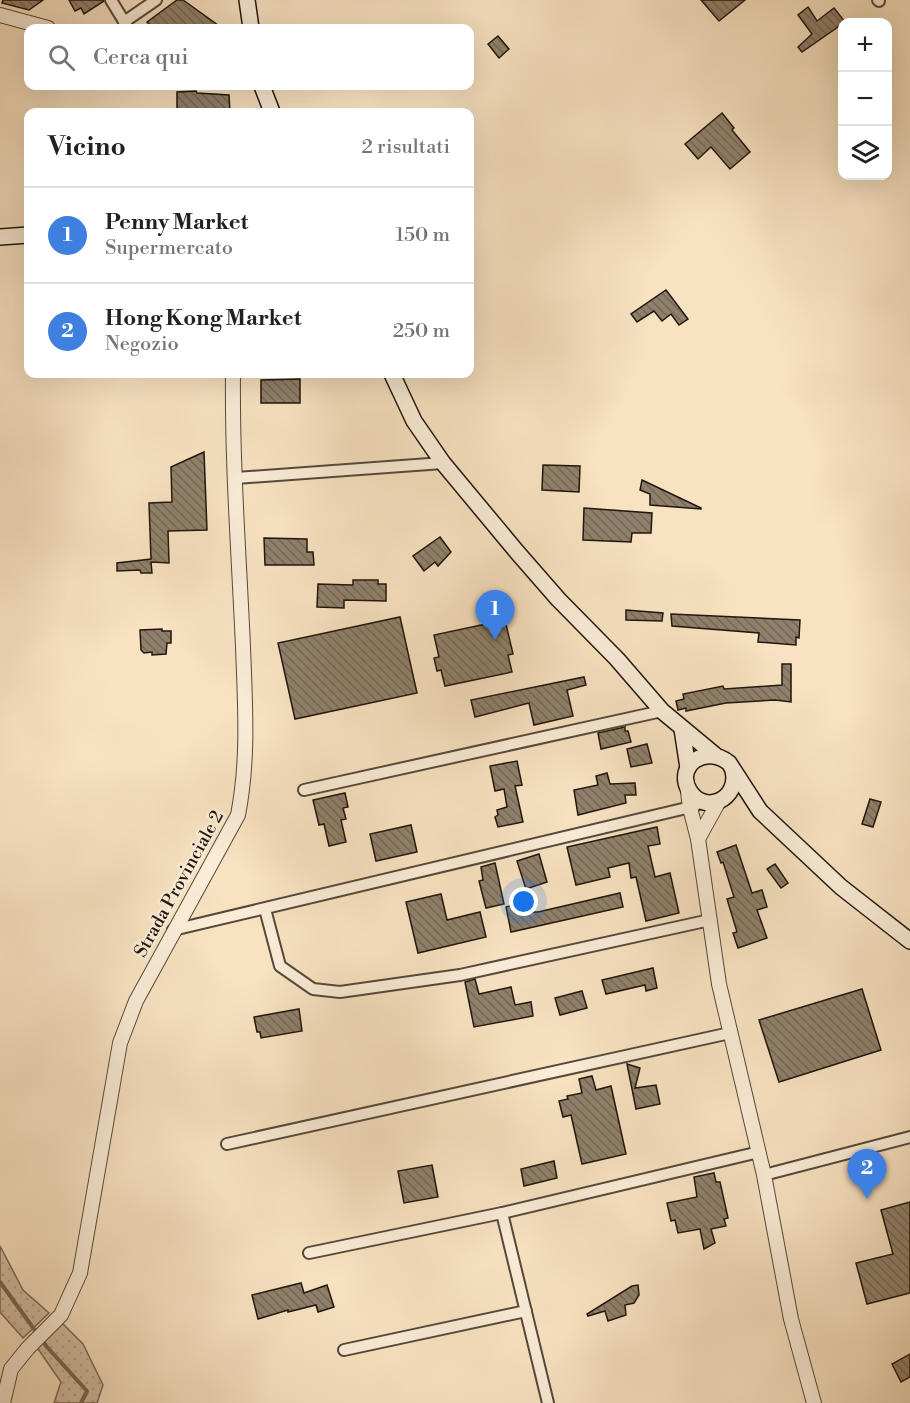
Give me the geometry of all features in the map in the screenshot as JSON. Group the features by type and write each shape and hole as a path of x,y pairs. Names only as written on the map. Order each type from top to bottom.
{"main road":[{"path":"247,0 250,24"},
{"path":"261,108 263,90"},
{"path":"263,90 270,108"},
{"path":"0,237 24,235"},
{"path":"394,378 414,421 443,463 558,599 617,659 662,711 729,764 760,811 841,887 910,941"},
{"path":"682,729 688,768 687,784 695,798 718,800 760,811"},
{"path":"688,768 700,757 715,755"},
{"path":"718,800 734,784 733,771"}],"street":[{"path":"111,0 125,24"},
{"path":"127,24 156,0"},
{"path":"0,15 33,24"},
{"name":"Strada Provinciale 2","path":"3,1403 11,1369 28,1348 62,1315 80,1273 120,1043 136,1001 238,815 244,785 246,729 232,427 233,378"},
{"path":"236,478 443,463"},
{"path":"304,790 662,711"},
{"path":"687,784 730,1033 764,1175 791,1318 814,1403"},
{"path":"173,930 718,800"},
{"path":"698,839 718,800"},
{"path":"265,909 280,966 313,989 340,992 460,975 710,920"},
{"path":"227,1144 730,1033"},
{"path":"764,1175 910,1137"},
{"path":"309,1253 502,1213 759,1152"},
{"path":"502,1213 548,1403"},
{"path":"344,1350 526,1311"}],"shaded area":[{"path":"0,1246 23,1290 49,1313 23,1338 0,1312"},
{"path":"59,1320 83,1344 103,1385 97,1403 54,1403 61,1382 34,1343"}],"building":[{"path":"3,0 43,0 29,10 2,3"},
{"path":"69,0 104,1 84,14 81,8 75,11"},
{"path":"177,0 183,0 216,24 149,24 147,22"},
{"path":"701,0 745,0 719,21"},
{"path":"808,7 817,21 834,8 842,18 838,18 838,27 802,52 798,47 812,34 798,15"},
{"path":"498,36 509,49 499,58 488,44"},
{"path":"196,91 197,93 229,95 230,108 177,108 177,92"},
{"path":"722,113 750,152 730,169 711,147 698,159 685,144"},
{"path":"666,290 688,319 679,325 671,314 662,321 654,311 637,322 631,314"},
{"path":"300,379 300,403 261,403 261,380"},
{"path":"204,452 207,530 168,531 169,563 151,562 152,573 141,573 140,570 117,571 117,563 151,559 149,503 172,502 171,467"},
{"path":"543,465 580,466 579,492 542,490"},
{"path":"642,480 701,509 650,505 650,494 640,490"},
{"path":"584,508 652,513 651,533 632,533 631,542 583,540"},
{"path":"440,537 451,552 438,566 435,562 424,571 413,556"},
{"path":"264,538 307,539 307,552 313,552 314,565 265,565"},
{"path":"353,580 378,580 378,584 386,584 386,601 344,600 344,608 317,607 318,584 353,585"},
{"path":"626,610 663,613 662,621 626,620"},
{"path":"671,614 800,620 799,638 796,637 796,645 758,642 759,633 672,626"},
{"path":"400,617 417,693 295,719 278,643"},
{"path":"505,620 513,654 508,655 512,672 445,686 441,670 437,671 434,658 439,657 434,635"},
{"path":"162,629 162,631 171,631 171,643 167,643 166,654 144,653 141,650 140,630"},
{"path":"782,664 791,664 791,702 775,700 726,703 686,711 686,708 678,710 676,701 684,699 683,694 723,686 724,689 782,685"},
{"path":"584,677 586,685 567,690 573,716 534,725 529,703 475,717 471,700"},
{"path":"625,727 631,742 601,749 598,733"},
{"path":"647,744 652,763 631,767 627,749"},
{"path":"517,761 522,785 515,786 523,822 498,827 495,817 498,815 497,810 507,807 504,789 495,791 490,766"},
{"path":"607,773 610,784 635,783 636,795 625,795 626,803 578,815 574,790 598,785 596,776"},
{"path":"345,793 348,807 343,808 346,819 341,820 346,842 329,846 324,824 319,825 313,800"},
{"path":"870,799 881,802 873,827 862,824"},
{"path":"411,825 417,852 376,861 370,834"},
{"path":"657,827 660,844 648,846 655,877 670,873 679,913 646,921 636,877 631,878 629,863 608,868 610,877 576,885 567,847"},
{"path":"736,845 752,893 762,890 767,907 757,910 767,938 738,948 733,933 737,932 727,899 734,897 723,862 721,863 717,852"},
{"path":"539,854 547,882 526,889 517,861"},
{"path":"495,863 504,904 486,908 479,881 483,880 481,867"},
{"path":"775,864 788,883 781,888 767,869"},
{"path":"620,893 623,907 511,932 506,907 529,901 532,912 538,912"},
{"path":"441,894 447,920 480,912 486,937 418,953 406,902"},
{"path":"653,968 657,988 646,991 645,985 606,994 602,980"},
{"path":"475,979 479,994 511,987 515,1005 531,1002 533,1016 474,1027 465,982"},
{"path":"862,989 881,1050 779,1082 759,1020"},
{"path":"582,991 587,1008 560,1015 555,998"},
{"path":"299,1009 302,1031 261,1038 260,1032 257,1032 254,1017"},
{"path":"627,1064 640,1068 635,1088 656,1085 660,1104 636,1109"},
{"path":"592,1076 596,1090 611,1086 626,1154 582,1164 571,1115 563,1117 559,1101 568,1099 567,1096 582,1093 579,1079"},
{"path":"554,1161 557,1178 524,1186 521,1169"},
{"path":"432,1165 438,1197 404,1203 398,1171"},
{"path":"714,1173 716,1182 720,1182 728,1218 724,1219 726,1226 711,1229 715,1243 704,1249 700,1229 678,1233 675,1220 671,1221 667,1203 697,1197 694,1177"},
{"path":"910,1202 910,1293 867,1304 856,1263 893,1254 881,1210"},
{"path":"301,1283 304,1293 327,1285 334,1307 318,1312 316,1305 258,1319 252,1295"},
{"path":"638,1285 639,1295 634,1303 625,1305 626,1315 608,1321 605,1311 588,1316 587,1314 632,1286"},
{"path":"910,1354 910,1377 901,1382 892,1364"}],"waterway":[{"path":"0,1282 47,1347 87,1391 81,1403"}],"place":[{"name":"Penny Market","path":"495,640"},
{"name":"Hong Kong Market","path":"867,1199"}]}
